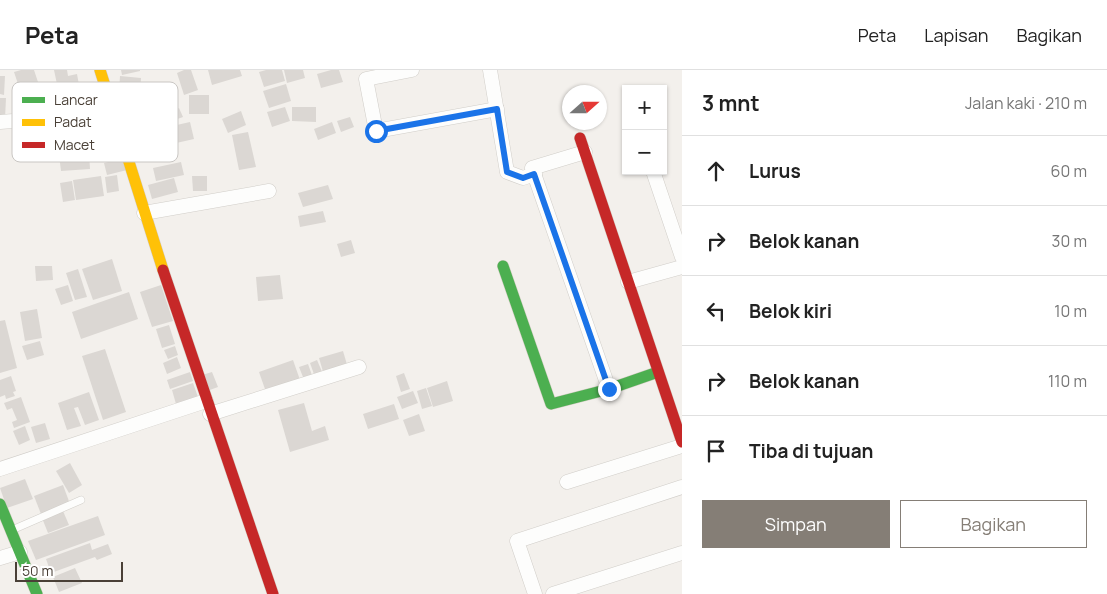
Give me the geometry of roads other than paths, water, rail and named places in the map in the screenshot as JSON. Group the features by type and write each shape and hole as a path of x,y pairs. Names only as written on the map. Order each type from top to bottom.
{"street":[{"path":"100,70 104,82"},
{"path":"412,70 366,79 376,131 497,109"},
{"path":"490,70 507,172 523,178 534,174"},
{"path":"580,138 682,442"},
{"path":"584,152 532,168 609,389"},
{"path":"130,162 144,213 208,407 273,594"},
{"path":"654,175 682,256"},
{"path":"144,213 269,191"},
{"path":"503,266 550,404 609,389 658,372"},
{"path":"628,282 682,267"},
{"path":"0,469 208,407 359,367"},
{"path":"567,482 682,446"},
{"path":"535,594 517,541 682,487"},
{"path":"0,504 37,594"},
{"path":"0,558 20,552"},
{"path":"553,594 682,553"}],"lane":[{"path":"11,530 80,500"}]}
